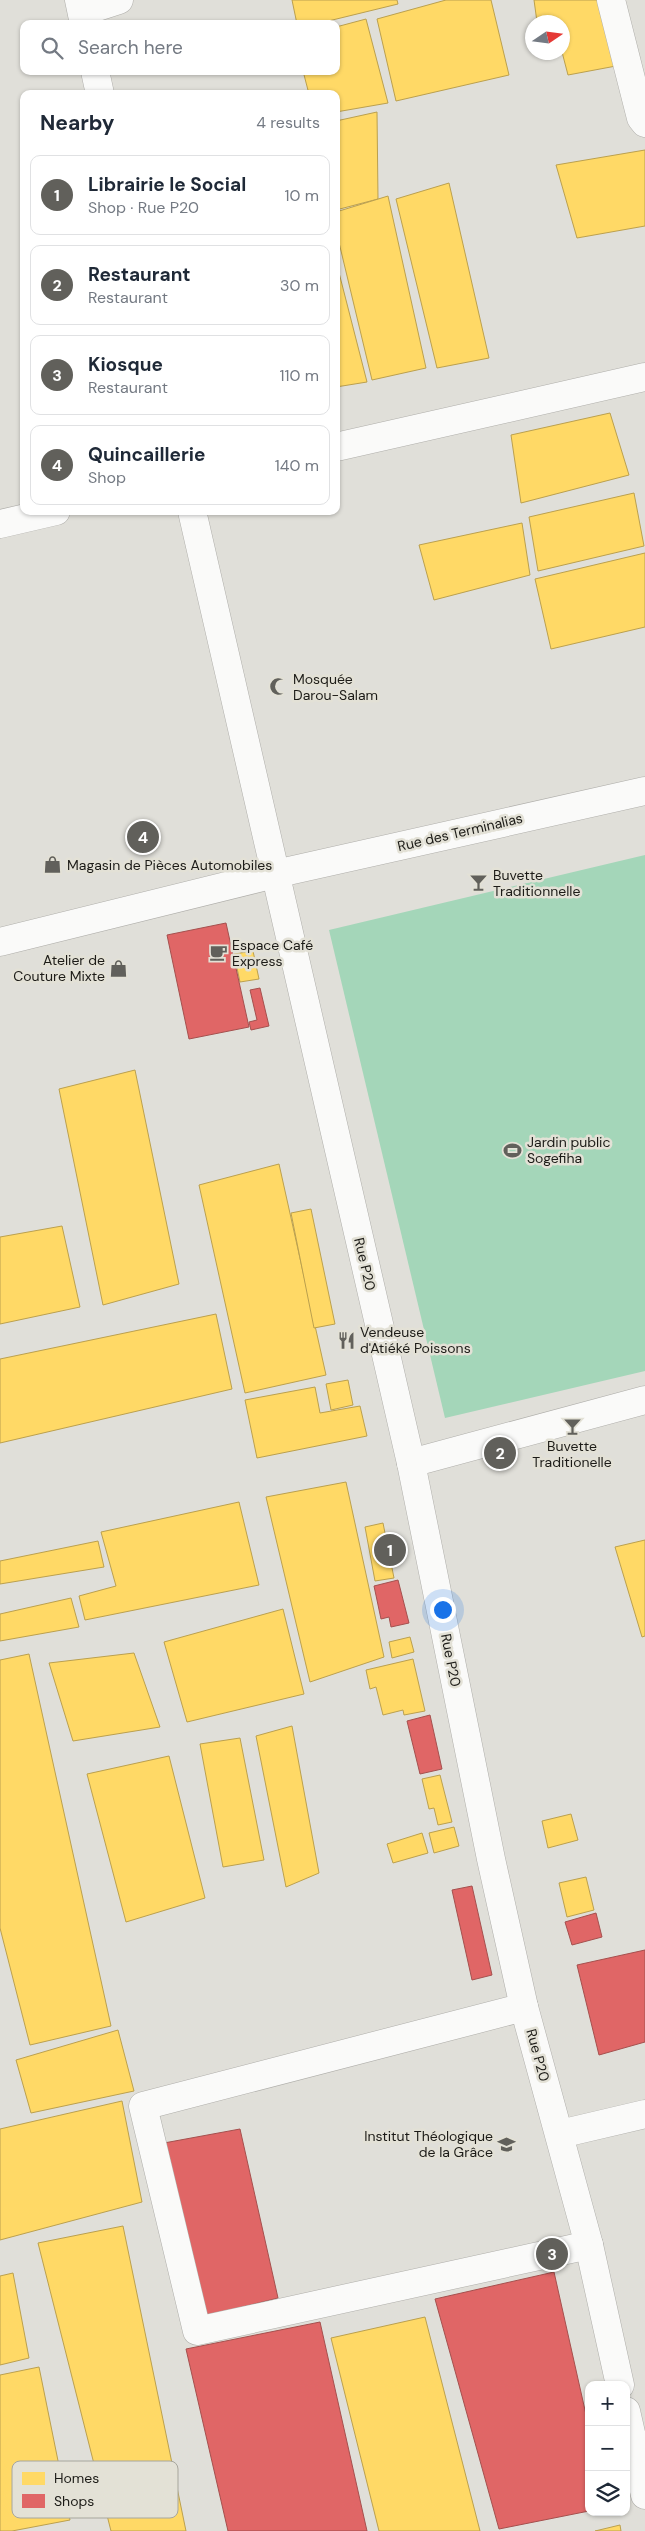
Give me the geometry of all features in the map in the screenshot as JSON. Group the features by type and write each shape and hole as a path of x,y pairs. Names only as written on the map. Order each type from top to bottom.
{"street":[{"path":"82,12 119,0"},
{"path":"611,0 641,118 645,124"},
{"path":"96,75 99,90"},
{"path":"340,446 645,377"},
{"path":"0,524 39,515"},
{"name":"Rue P20","path":"193,515 411,1462 491,1859 524,2007 589,2245 619,2381"},
{"name":"Rue des Terminalias","path":"0,942 275,874 645,790"},
{"path":"411,1462 645,1400"},
{"path":"524,2007 142,2106 197,2331 589,2245"},
{"path":"560,2134 645,2114"},
{"path":"629,2426 645,2495"}],"green space":[{"name":"Jardin public Sogefiha","path":"645,855 645,1371 445,1418 329,930"}],"building: Homes":[{"path":"292,0 397,0 398,4 332,20 296,20"},
{"path":"446,0 491,0 509,75 396,101 377,19"},
{"path":"534,0 599,0 616,66 568,75 564,60 570,60 570,15 536,15"},
{"path":"366,19 388,103 340,111 340,90 308,90 304,75 340,75 340,26"},
{"path":"377,112 378,199 340,209 340,120"},
{"path":"645,150 645,226 577,238 556,165"},
{"path":"449,183 489,358 437,368 396,199"},
{"path":"388,196 426,368 372,380 340,247 340,211"},
{"path":"340,277 367,382 340,386"},
{"path":"610,413 629,475 521,503 511,435"},
{"path":"634,493 644,546 538,571 529,517"},
{"path":"522,523 530,575 434,600 419,545"},
{"path":"645,553 645,627 551,649 535,579"},
{"path":"253,951 259,979 240,982 234,954"},
{"path":"135,1070 179,1284 103,1305 59,1089"},
{"path":"279,1164 326,1375 245,1393 199,1185"},
{"path":"311,1209 335,1324 314,1328 291,1213"},
{"path":"62,1226 80,1307 0,1324 0,1237"},
{"path":"216,1314 232,1389 0,1443 0,1359"},
{"path":"348,1380 353,1405 331,1410 326,1384"},
{"path":"315,1387 320,1413 360,1406 367,1436 257,1458 245,1400"},
{"path":"346,1482 384,1657 310,1682 266,1497"},
{"path":"239,1502 259,1585 85,1620 79,1596 116,1586 101,1532"},
{"path":"383,1523 394,1578 375,1581 365,1527"},
{"path":"645,1540 645,1636 642,1637 615,1547"},
{"path":"98,1541 104,1567 0,1584 0,1561"},
{"path":"71,1598 79,1627 0,1641 0,1614"},
{"path":"283,1609 304,1694 187,1722 164,1642"},
{"path":"410,1637 414,1652 392,1658 389,1642"},
{"path":"134,1653 160,1727 73,1741 49,1663"},
{"path":"29,1654 111,2026 30,2045 0,1928 0,1660"},
{"path":"413,1659 425,1711 404,1715 403,1710 383,1715 376,1687 370,1689 366,1670"},
{"path":"292,1726 319,1873 286,1887 256,1736"},
{"path":"240,1738 264,1860 223,1867 200,1744"},
{"path":"169,1756 205,1898 126,1922 87,1774"},
{"path":"440,1775 452,1822 438,1825 434,1808 429,1809 422,1779"},
{"path":"571,1814 578,1840 548,1848 542,1821"},
{"path":"454,1827 459,1846 434,1853 429,1833"},
{"path":"422,1833 428,1853 393,1863 387,1844"},
{"path":"586,1877 594,1910 567,1917 559,1883"},
{"path":"118,2030 134,2091 31,2113 16,2060"},
{"path":"122,2101 142,2202 0,2240 0,2129"},
{"path":"123,2226 172,2461 93,2461 38,2243"},
{"path":"13,2273 29,2358 0,2365 0,2276"},
{"path":"425,2317 480,2531 379,2531 331,2338"},
{"path":"39,2367 58,2461 12,2461 12,2518 70,2518 70,2520 12,2531 0,2531 0,2375"},
{"path":"178,2492 186,2531 111,2531 108,2518 178,2518"},
{"path":"620,2525 621,2531 595,2531"}],"building: Shops":[{"path":"226,923 249,1027 189,1039 167,935"},
{"path":"260,988 269,1026 251,1030 249,1022 257,1020 250,990"},
{"path":"398,1580 409,1623 391,1627 389,1617 381,1619 374,1586"},
{"path":"430,1715 442,1769 420,1774 407,1721"},
{"path":"472,1886 492,1975 472,1980 452,1890"},
{"path":"596,1913 602,1937 572,1945 565,1922"},
{"path":"645,1950 645,2042 599,2055 577,1965"},
{"path":"240,2129 278,2298 203,2317 164,2143"},
{"path":"554,2272 585,2410 585,2512 499,2529 435,2299"},
{"path":"320,2322 367,2531 228,2531 186,2349"}],"place":[{"name":"Mosquée Darou-Salam","path":"279,687"},
{"name":"Quincaillerie","path":"143,837"},
{"name":"Magasin de Pièces Automobiles","path":"53,865"},
{"name":"Buvette Traditionnelle","path":"479,883"},
{"name":"Espace Café Express","path":"218,953"},
{"name":"Atelier de Couture Mixte","path":"119,968"},
{"name":"Jardin public Sogefiha","path":"513,1150"},
{"name":"Vendeuse d'Atiéké Poissons","path":"346,1340"},
{"name":"Buvette Traditionelle","path":"572,1426"},
{"name":"Restaurant","path":"500,1453"},
{"name":"Librairie le Social","path":"390,1550"},
{"name":"Institut Théologique de la Grâce","path":"507,2144"},
{"name":"Kiosque","path":"552,2254"}]}
